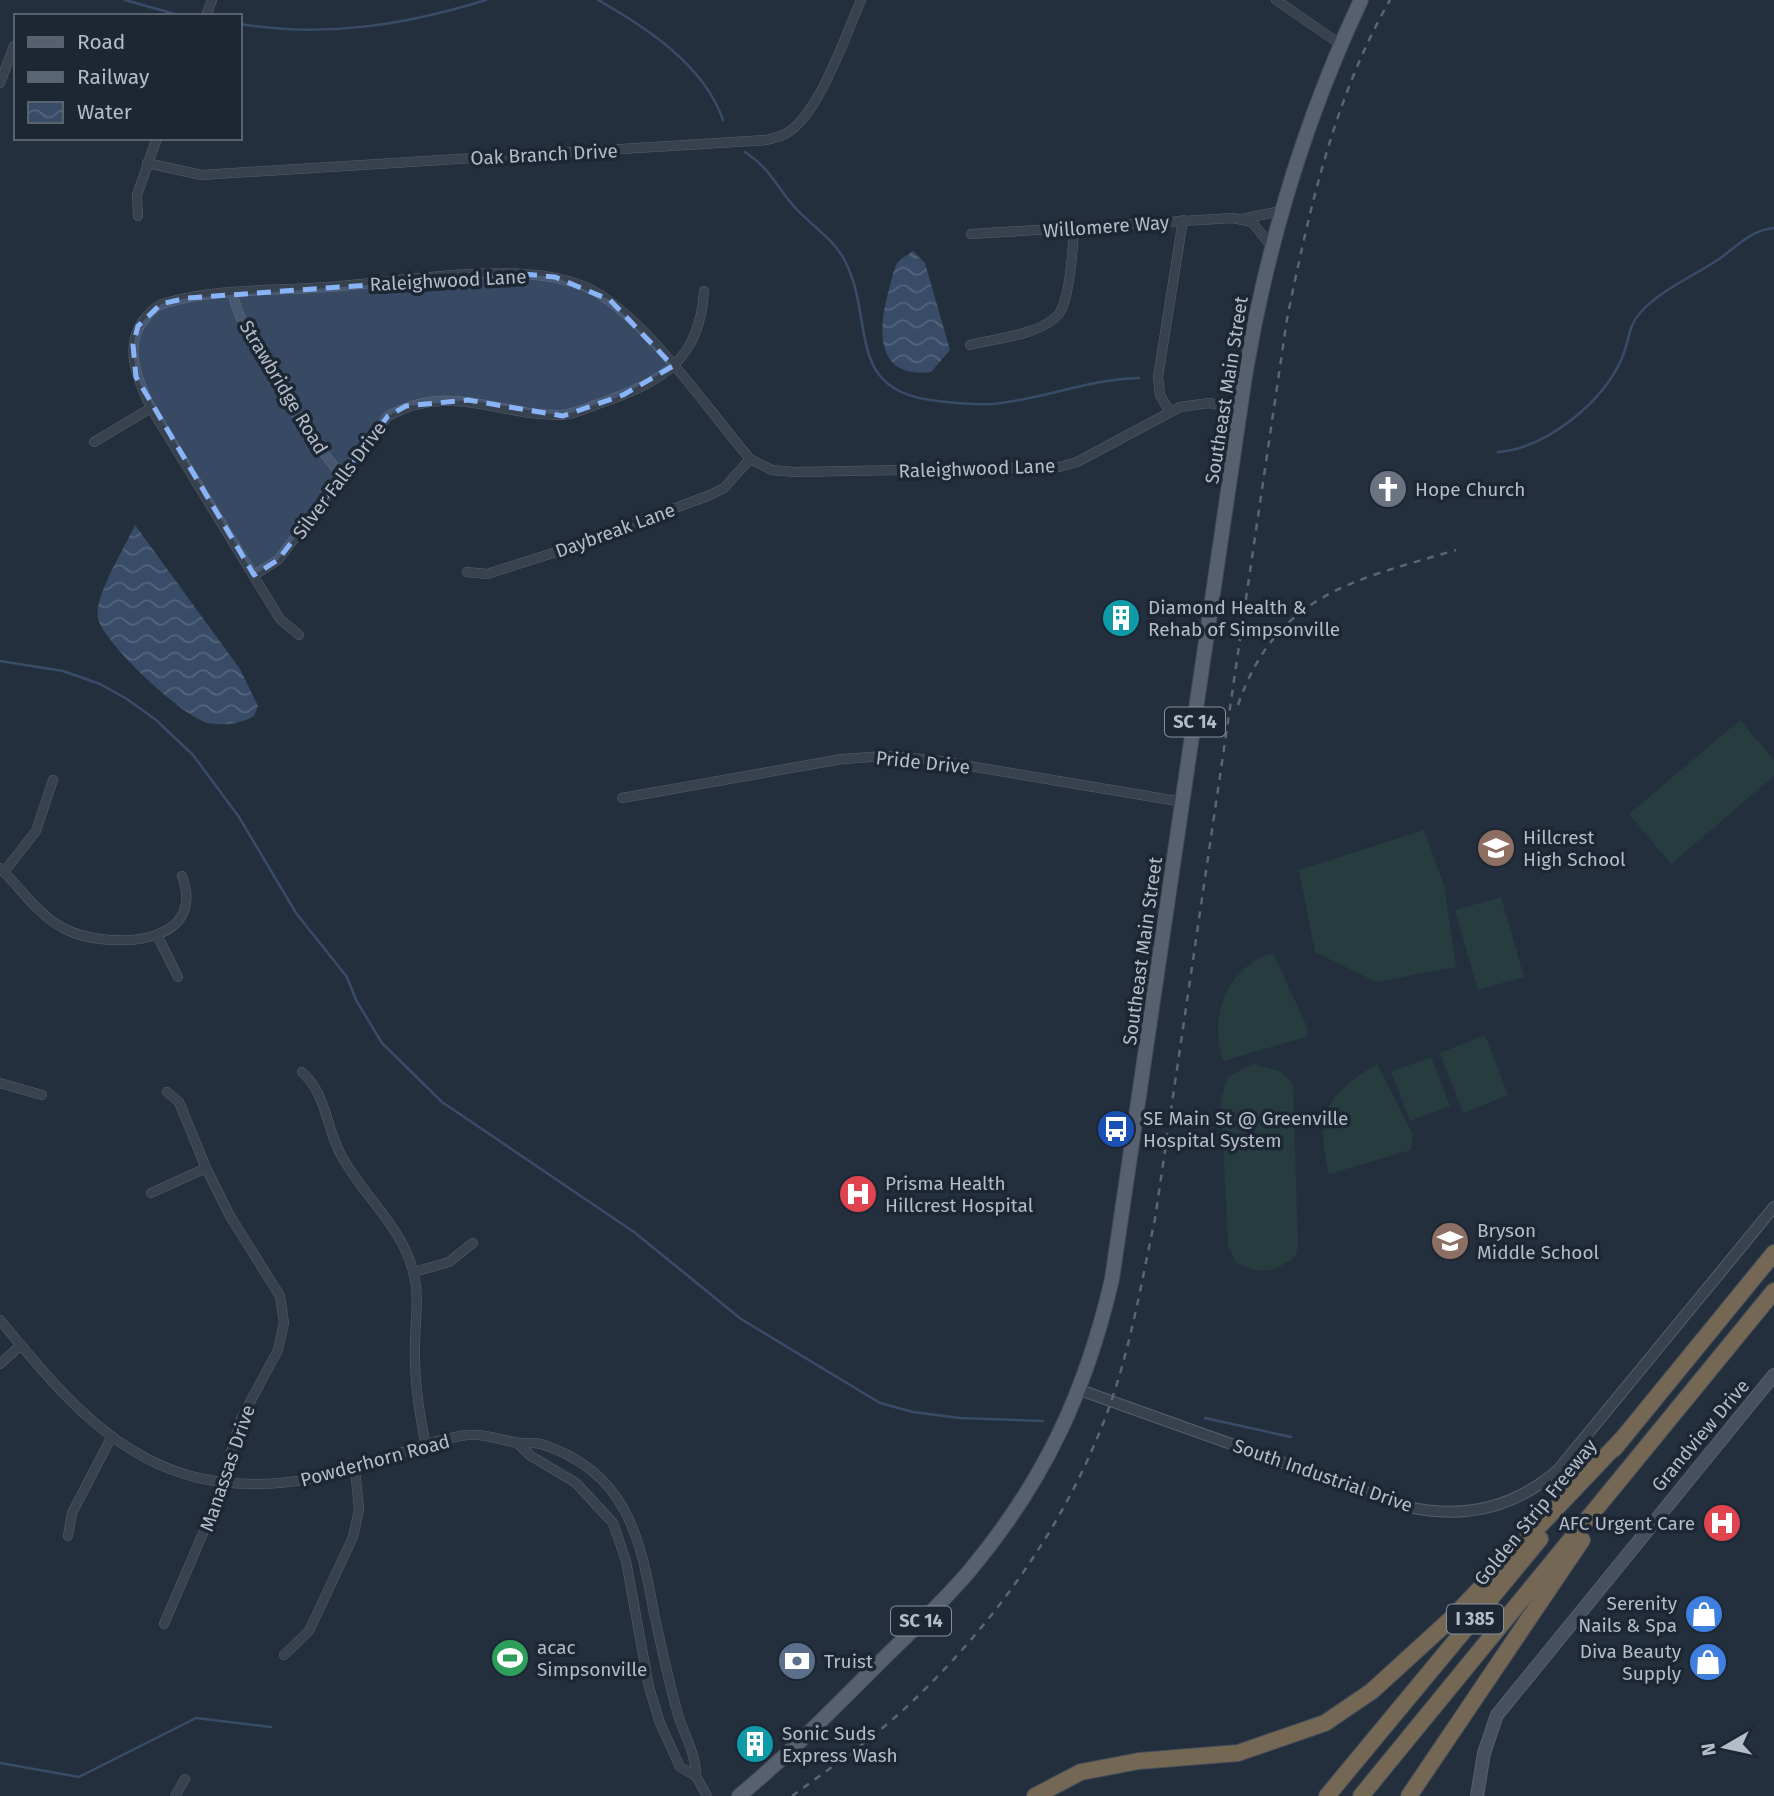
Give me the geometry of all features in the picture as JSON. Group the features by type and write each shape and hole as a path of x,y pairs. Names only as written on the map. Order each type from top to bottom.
{"highway":[{"name":"Golden Strip Freeway","path":"1328,1796 1774,1253"},
{"name":"I 385","path":"1360,1796 1774,1291"},
{"path":"1035,1796 1081,1772 1139,1761 1238,1753 1325,1723 1372,1691 1452,1618 1620,1440"},
{"path":"1409,1796 1638,1458"}],"main road":[{"name":"Southeast Main Street","path":"739,1796 804,1737 970,1570 1029,1491 1080,1390 1111,1279 1253,332 1271,246 1297,155 1340,44 1361,0"},
{"name":"Grandview Drive","path":"1477,1796 1484,1754 1497,1715 1774,1375"}],"street":[{"name":"Oak Branch Drive","path":"147,163 201,175 766,140 786,134 802,119 827,80 861,0"},
{"path":"1276,0 1340,44"},
{"path":"0,83 14,46"},
{"path":"138,216 137,195 156,140"},
{"name":"Willomere Way","path":"971,234 1183,220 1241,219 1281,211"},
{"path":"1241,219 1252,222 1261,230 1271,246"},
{"path":"1170,412 1160,395 1158,377 1183,220"},
{"path":"970,345 1036,328 1052,321 1061,312 1073,256 1074,228"},
{"name":"Raleighwood Lane","path":"299,635 281,619 151,408 136,377 133,345 138,326 161,304 233,294 481,275 523,274 555,277 585,287 611,300 635,321 750,459 772,470 795,472 1059,467 1077,462 1170,412 1209,402 1241,409"},
{"path":"673,366 696,335 702,320 704,291"},
{"name":"Strawbridge Road","path":"233,294 265,362 318,448 343,475"},
{"name":"Silver Falls Drive","path":"254,575 278,560 388,416 406,406 468,400 563,416 623,395 673,366"},
{"path":"94,442 151,408"},
{"name":"Daybreak Lane","path":"467,572 486,574 569,548 710,495 736,477 750,459"},
{"name":"Pride Drive","path":"622,798 831,761 886,756 934,760 1183,802"},
{"path":"54,780 36,831 2,870 48,919 76,934 118,942 157,935 173,926 184,908 186,897 182,876"},
{"path":"157,935 178,977"},
{"path":"302,1072 317,1090 330,1132 347,1167 406,1249 414,1272 417,1306 415,1370 426,1446"},
{"path":"0,1083 42,1095"},
{"name":"Manassas Drive","path":"164,1624 199,1548 241,1419 278,1350 284,1323 279,1296 230,1216 206,1168 179,1102 167,1092"},
{"path":"151,1193 206,1168"},
{"name":"South Industrial Drive","path":"1080,1390 1404,1506 1440,1513 1489,1509 1525,1494 1558,1469 1774,1207"},
{"path":"414,1272 449,1262 473,1243"},
{"name":"Powderhorn Road","path":"0,1320 71,1401 111,1438 169,1469 222,1482 247,1485 279,1484 355,1468 426,1446 475,1435 517,1443 539,1443 583,1465 611,1489 631,1517 649,1577 677,1712 696,1759 695,1776"},
{"path":"0,1364 21,1346"},
{"path":"68,1536 72,1514 111,1438"},
{"name":"Powderhorn Road","path":"517,1443 531,1456 576,1483 613,1523 626,1561 649,1687 660,1723 680,1766 695,1776 707,1796"},
{"path":"284,1655 309,1631 353,1537 359,1510 355,1468"},
{"path":"175,1796 185,1779"}],"highlighted area":[{"path":"523,274 555,277 610,300 673,366 623,395 563,416 468,400 406,406 388,416 278,560 254,575 136,377 133,345 138,326 161,304 187,298"}],"green space":[{"path":"1740,720 1774,760 1774,776 1671,864 1629,814"},
{"path":"1424,830 1444,885 1456,967 1376,982 1315,952 1299,870"},
{"path":"1501,897 1524,977 1478,990 1455,910"},
{"path":"1273,953 1308,1029 1306,1037 1223,1061 1218,1028 1225,996 1243,970"},
{"path":"1485,1035 1508,1095 1463,1113 1440,1053"},
{"path":"1431,1057 1450,1106 1410,1121 1391,1072"},
{"path":"1253,1064 1280,1071 1293,1084 1298,1246 1295,1257 1266,1271 1235,1262 1228,1245 1221,1097 1228,1077"},
{"path":"1377,1064 1413,1135 1411,1150 1329,1174 1323,1136 1328,1108 1346,1086"}],"water":[{"path":"913,251 925,263 950,350 931,372 912,372 898,367 889,358 884,347 883,317 893,273 899,261"},
{"path":"135,525 240,669 258,706 254,716 238,723 227,724 208,723 197,718 146,678 103,629 98,618 100,598"}],"waterway":[{"path":"125,0 175,14"},
{"path":"242,24 302,30 364,27 425,16 486,0"},
{"path":"598,0 636,23 688,65 714,100 723,120"},
{"path":"745,152 765,169 797,210 840,252 854,284 868,350 875,369 888,384 908,395 938,401 985,404 1010,402 1101,382 1139,378"},
{"path":"1498,452 1535,442 1571,420 1602,391 1613,375 1622,358 1633,323 1648,305 1752,235 1774,228"},
{"path":"0,661 63,671 100,684 156,720 193,755 239,817 296,913 347,977 356,1000 382,1043 442,1102 634,1232 741,1319 880,1403 913,1412 960,1418 1043,1421"},
{"path":"1205,1418 1291,1437"},
{"path":"0,1763 79,1777 196,1718 271,1727"}],"railway":[{"path":"792,1796 905,1708 980,1629 1008,1594 1057,1519 1078,1480 1112,1399 1131,1332 1155,1219 1287,319 1304,237 1326,155 1353,76 1390,0"},
{"path":"1238,705 1254,668 1274,638 1297,615 1323,597 1353,583 1456,550"}],"place":[{"name":"Hope Church","path":"1388,489"},
{"name":"Diamond Health & Rehab of Simpsonville","path":"1121,618"},
{"name":"Hillcrest High School","path":"1496,848"},
{"name":"SE Main St @ Greenville Hospital System","path":"1116,1129"},
{"name":"Prisma Health Hillcrest Hospital","path":"858,1194"},
{"name":"Bryson Middle School","path":"1450,1241"},
{"name":"AFC Urgent Care","path":"1722,1523"},
{"name":"Serenity Nails & Spa","path":"1704,1614"},
{"name":"acac Simpsonville","path":"510,1658"},
{"name":"Truist","path":"797,1661"},
{"name":"Diva Beauty Supply","path":"1708,1662"},
{"name":"Sonic Suds Express Wash","path":"755,1744"}]}
